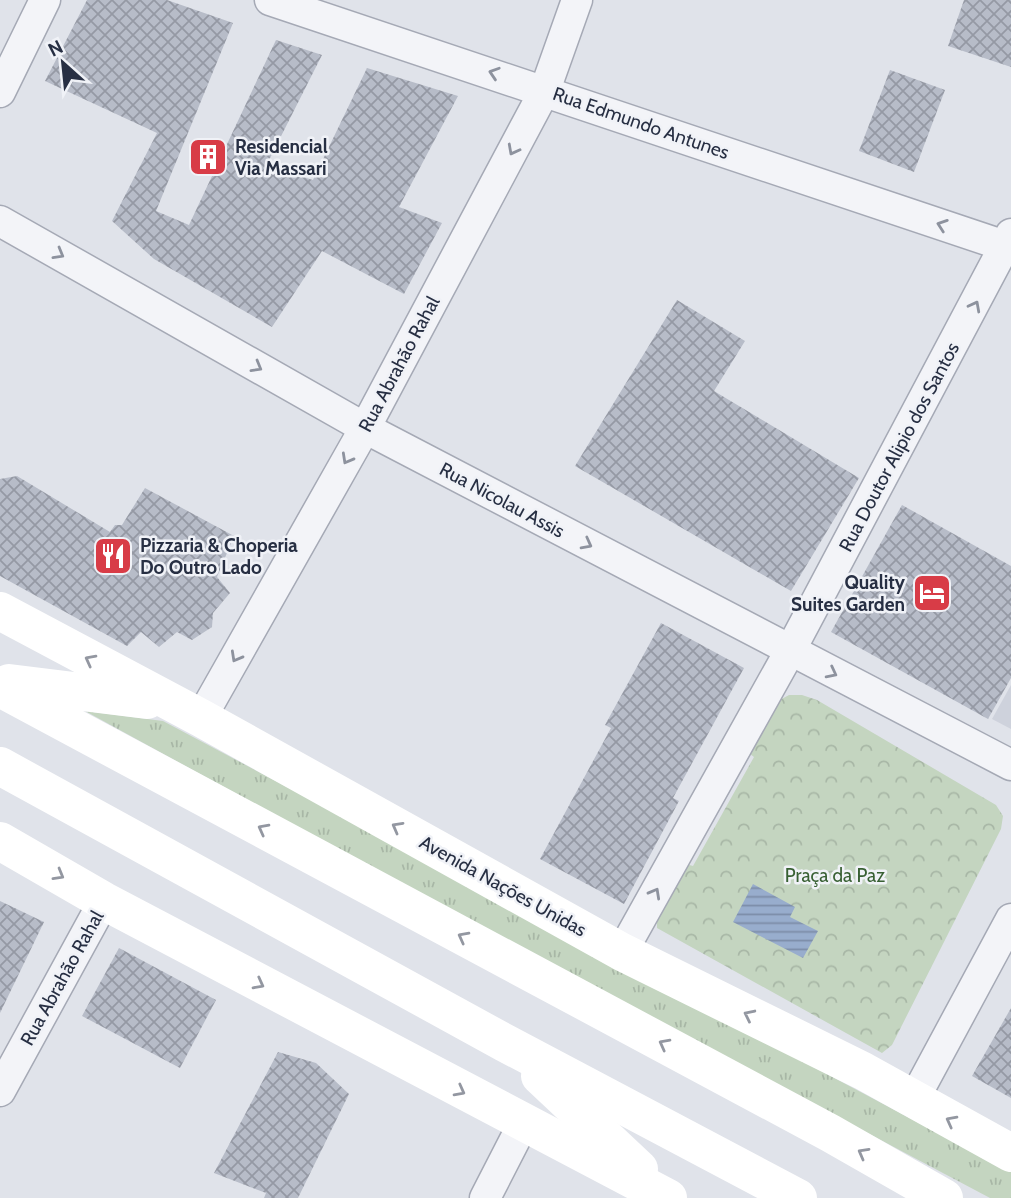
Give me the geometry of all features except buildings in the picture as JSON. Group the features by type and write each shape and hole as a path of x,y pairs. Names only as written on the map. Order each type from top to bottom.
{"main road":[{"name":"Avenida Nações Unidas","path":"0,611 186,710 622,953 863,1071 1011,1153"},
{"path":"0,681 186,710"},
{"path":"0,688 818,1126 944,1198"},
{"path":"0,766 505,1043 798,1198"},
{"path":"0,785 55,796"},
{"path":"0,841 104,901 668,1198"},
{"path":"505,1043 668,1198"},
{"path":"890,1198 893,1195 898,1198"}],"street":[{"path":"0,92 45,0"},
{"name":"Rua Edmundo Antunes","path":"270,0 1009,243"},
{"name":"Rua Abrahão Rahal","path":"186,710 365,428 545,90 578,0"},
{"name":"Rua Nicolau Assis","path":"0,221 365,428 1011,765"},
{"name":"Rua Doutor Alipio dos Santos","path":"622,953 790,651 1009,243"},
{"name":"Rua Abrahão Rahal","path":"0,1091 104,901"},
{"path":"914,1101 1011,919"},
{"path":"485,1198 523,1124"}],"shaded area":[{"path":"1011,685 1011,729 992,719"}],"green space":[{"name":"Praça da Paz","path":"789,695 802,695 817,700 996,805 1003,816 1001,829 892,1045 882,1053 657,928 657,913 686,864 693,866 754,757 746,751 778,701"},
{"path":"85,711 163,721 1011,1172 1011,1198 990,1198 476,925"}],"water":[{"path":"753,884 795,907 790,917 818,931 803,958 733,922"}],"place":[{"name":"Residencial Via Massari","path":"208,157"},
{"name":"Pizzaria & Choperia Do Outro Lado","path":"113,556"},
{"name":"Quality Suites Garden","path":"932,593"}]}
